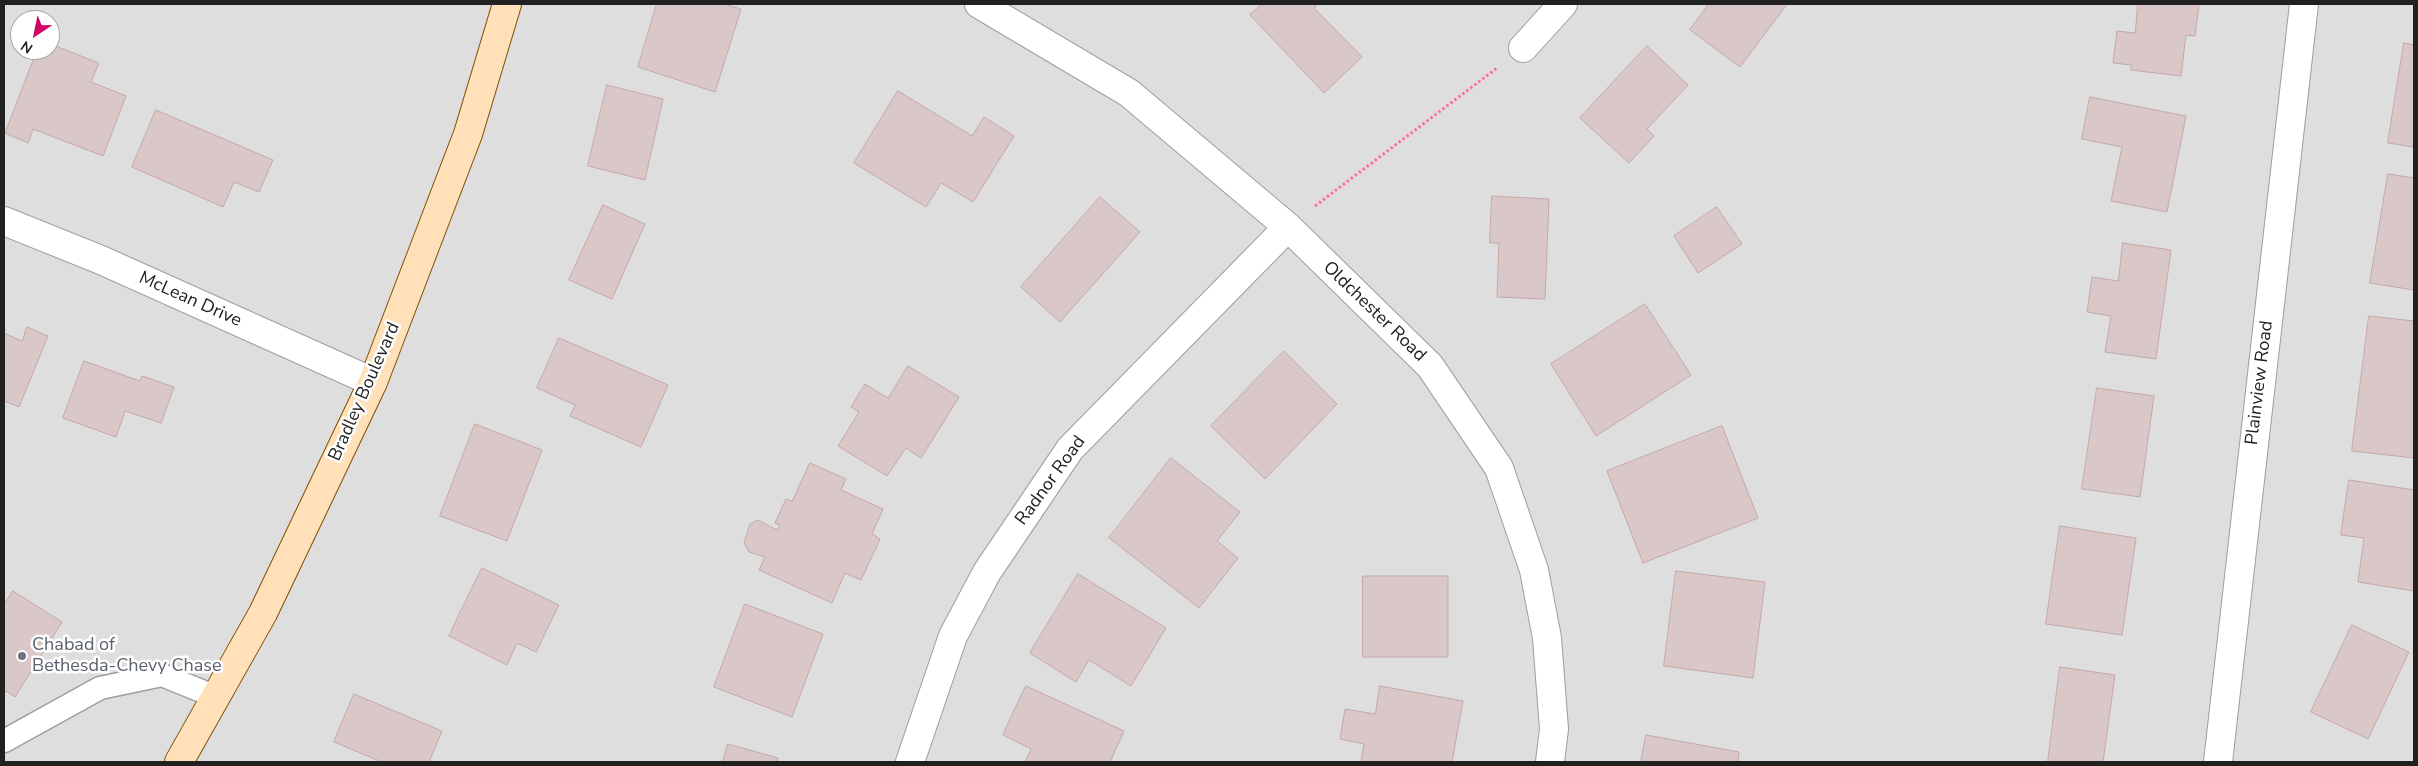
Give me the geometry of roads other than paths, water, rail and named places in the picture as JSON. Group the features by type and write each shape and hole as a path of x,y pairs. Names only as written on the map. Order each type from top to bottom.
{"main road":[{"name":"Bradley Boulevard","path":"179,762 263,613 373,382 468,134 507,4"}],"street":[{"name":"Oldchester Road","path":"979,4 1128,93 1288,227 1430,366 1499,468 1534,570 1547,638 1554,729 1550,762"},
{"path":"1523,48 1563,4"},
{"name":"Plainview Road","path":"2218,762 2304,4"},
{"name":"McLean Drive","path":"4,221 101,260 373,382"},
{"name":"Radnor Road","path":"910,762 953,636 987,572 1070,449 1288,227"}],"lane":[{"path":"4,740 100,688 162,675 216,697"}],"place":[{"name":"Chabad of Bethesda-Chevy Chase","path":"22,656"}]}
